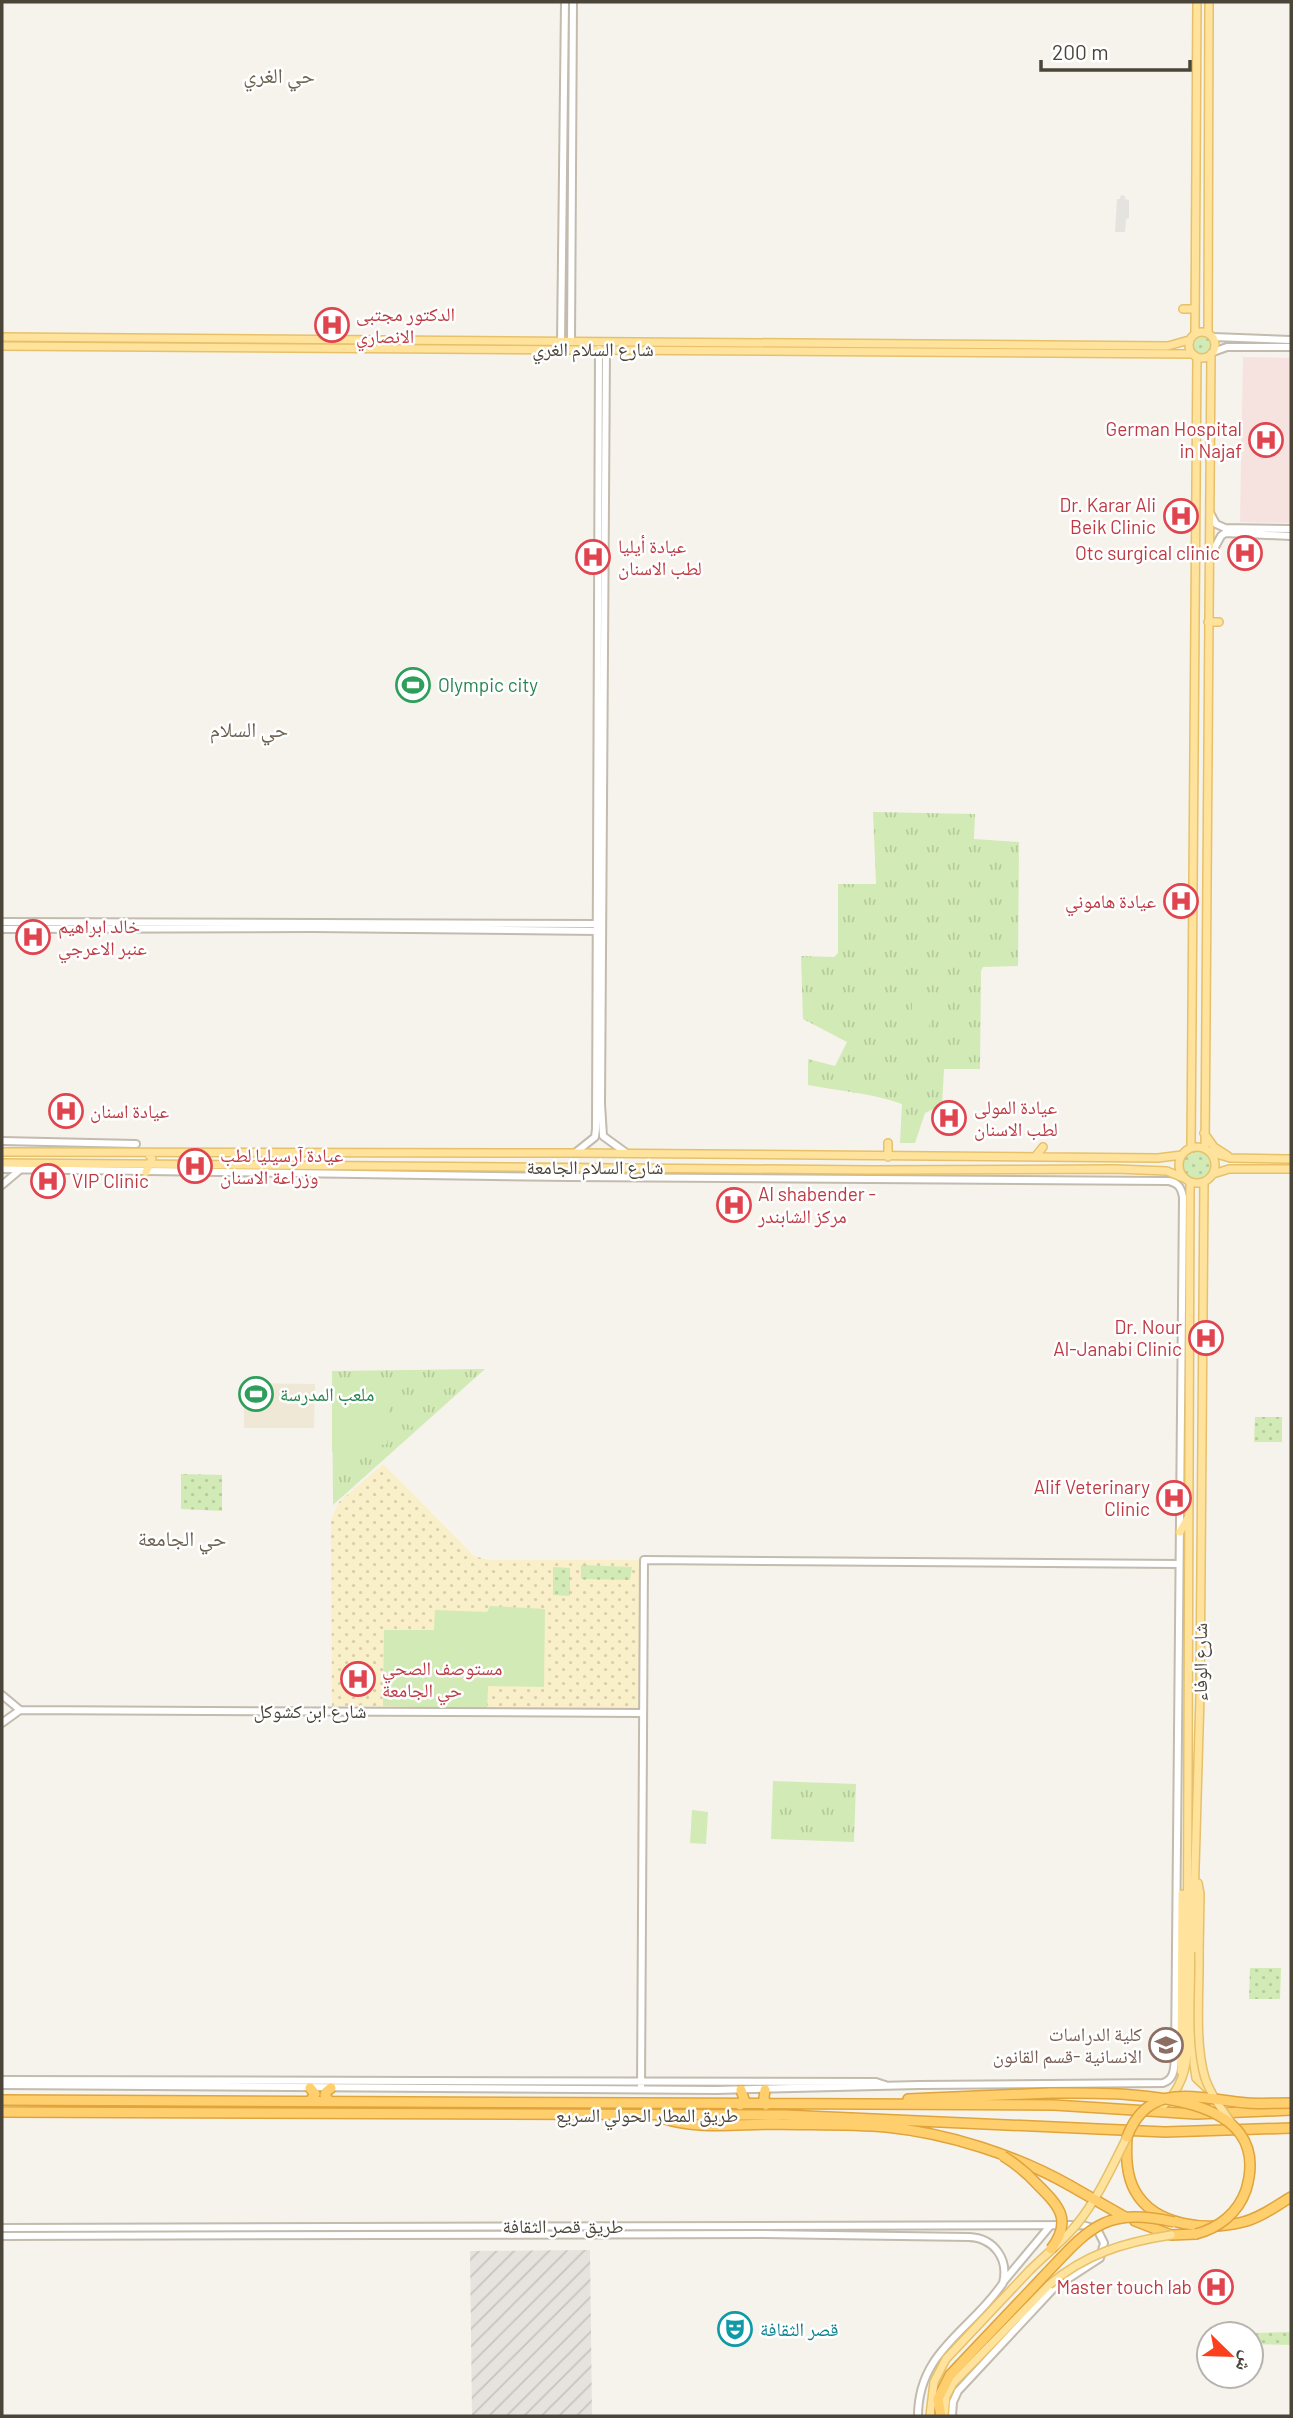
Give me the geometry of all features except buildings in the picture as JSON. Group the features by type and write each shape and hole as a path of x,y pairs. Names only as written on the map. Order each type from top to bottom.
{"highway":[{"path":"310,2088 315,2094 310,2101"},
{"path":"329,2101 325,2095 331,2088"},
{"path":"740,2105 744,2099 741,2090"},
{"path":"765,2090 766,2105"},
{"path":"653,2115 674,2121 702,2124 903,2129 972,2145 1045,2172 1119,2215 1171,2235 1188,2235 1211,2230 1238,2206 1245,2191 1249,2167 1244,2143 1233,2126 1208,2111 1173,2100 1142,2095 1050,2093 856,2101 835,2105"},
{"path":"1174,2222 1150,2207 1136,2192 1127,2165 1127,2137 1133,2122 1142,2112 1164,2098 1188,2096 1247,2103 1291,2103"},
{"name":"طريق المطار الحولي السريع","path":"2,2100 1054,2105 1196,2114 1291,2110"},
{"path":"513,2102 517,2108 514,2115"},
{"path":"536,2115 532,2108 537,2102"},
{"name":"طريق المطار الحولي السريع","path":"2,2112 784,2115 1165,2133 1291,2128"},
{"path":"1003,2156 1028,2175 1060,2209 1061,2233 1051,2249"},
{"path":"943,2416 939,2399 950,2375 1046,2281 1086,2234 1107,2222 1132,2215 1214,2226 1244,2222 1291,2197"}],"main road":[{"path":"1197,2 1195,333 1186,342 1185,348 1191,355 1203,358 1212,353"},
{"path":"1209,2 1208,249 1210,335 1215,343 1212,353 1209,513 1203,1133 1207,1151 1215,1162 1213,1174"},
{"path":"1196,222 1199,252 1203,254 1208,249"},
{"path":"1183,309 1195,309"},
{"path":"1195,333 1210,335"},
{"name":"شارع السلام الغري","path":"2,337 97,342"},
{"name":"شارع السلام الغري","path":"2,345 97,342 603,349 711,346"},
{"name":"شارع السلام الغري","path":"433,345 570,342 1191,355"},
{"name":"شارع السلام الغري","path":"953,349 1168,346 1186,342"},
{"path":"1191,355 1195,662 1191,1148"},
{"path":"1208,622 1219,622"},
{"path":"1195,662 1200,667 1207,662"},
{"path":"1195,694 1201,688 1207,693"},
{"path":"1206,911 1215,911"},
{"path":"1192,1023 1194,1048 1199,1052 1205,1046"},
{"path":"1204,1074 1213,1074"},
{"path":"1203,1133 1221,1152 1236,1158"},
{"path":"888,1143 888,1157"},
{"path":"1035,1157 1043,1147"},
{"path":"1291,1159 1236,1158 1191,1148 1182,1155 1180,1170 1188,1180 1204,1182 1213,1174 1234,1169 1291,1169"},
{"name":"شارع السلام الجامعة","path":"2,1152 575,1153 1107,1158 1165,1158 1182,1155"},
{"path":"147,1168 152,1159 148,1153"},
{"path":"166,1153 164,1157 167,1164"},
{"path":"378,1153 382,1159 379,1166"},
{"path":"397,1153 394,1158 397,1166"},
{"path":"728,1156 732,1164 728,1168"},
{"path":"745,1169 743,1161 746,1156"},
{"path":"1107,1158 1111,1163 1107,1169"},
{"name":"شارع السلام الجامعة","path":"2,1163 147,1168 167,1164 274,1169 379,1166 728,1168 871,1174 1008,1168 1107,1169 1167,1171 1188,1180"},
{"path":"58,1169 67,1164"},
{"path":"603,1168 603,1177"},
{"path":"1008,1168 1009,1179"},
{"path":"1203,1200 1213,1180 1234,1169"},
{"name":"شارع الوفاء","path":"1157,2111 1168,2101 1182,2079 1187,2055 1191,1277 1186,1246 1188,1180"},
{"name":"شارع الوفاء","path":"1196,2078 1194,2064 1204,1182"},
{"path":"1191,1277 1193,1272 1198,1272 1199,1299 1202,1303"},
{"path":"1202,1350 1211,1350"},
{"path":"1181,1416 1190,1416"},
{"path":"1201,1450 1210,1450"},
{"path":"1180,1532 1189,1515"},
{"path":"1179,1592 1189,1592"},
{"path":"1200,1605 1209,1605"},
{"path":"1200,1696 1209,1697"},
{"path":"1164,2098 1181,2072 1183,1836 1188,1816"},
{"path":"1196,1879 1200,1895 1200,2031 1205,2077 1212,2094 1233,2126"},
{"path":"1182,2079 1178,2095 1189,2102 1197,2096 1196,2078"},
{"path":"1196,2078 1224,2101 1248,2113"},
{"path":"930,2416 932,2391 946,2359 1085,2213 1104,2183 1127,2137"},
{"path":"1046,2281 1106,2250 1171,2235"}],"street":[{"path":"561,342 565,2"},
{"path":"570,342 573,2"},
{"path":"564,144 572,144"},
{"path":"1210,335 1291,340"},
{"path":"1212,353 1227,347 1291,347"},
{"path":"599,1137 603,349"},
{"path":"1209,513 1221,528 1291,536"},
{"path":"1209,558 1225,533 1291,529"},
{"path":"599,895 599,1137"},
{"path":"2,922 597,928"},
{"path":"2,929 597,928"},
{"path":"575,1153 599,1137"},
{"path":"599,1137 631,1154"},
{"path":"2,1141 136,1144"},
{"path":"2,1169 274,1169 603,1177 871,1174 1173,1182 1182,1188 1186,1246 1179,1563 1175,2057 1171,2078 1163,2083 765,2090 641,2086 2,2083"},
{"path":"2,1185 21,1169"},
{"path":"641,2086 644,1560 1179,1563"},
{"path":"2,1695 20,1710 2,1723"},
{"name":"شارع ابن كشوكل","path":"20,1710 643,1713"},
{"path":"2,2083 331,2088 876,2082 887,2086"},
{"path":"554,2226 555,2236"},
{"name":"طريق قصر الثقافة","path":"2,2228 554,2226 989,2234"},
{"path":"918,2416 921,2385 933,2361 996,2293 1050,2226"},
{"name":"طريق قصر الثقافة","path":"2,2236 763,2234 969,2237 1050,2226 1092,2227 1103,2238 1103,2253 1096,2262 1054,2288 958,2390 953,2402 952,2416"},
{"path":"989,2234 1002,2257 1005,2270 1003,2283"}],"shaded area":[{"path":"1121,195 1129,200 1129,218 1126,219 1125,232 1115,232 1117,199 1120,199"},
{"name":"German Hospital in Najaf","path":"1243,357 1291,358 1291,523 1240,522"},
{"path":"244,1383 315,1384 314,1428 244,1428"},
{"path":"590,2250 592,2416 472,2416 470,2251"}],"green space":[{"path":"1201,333 1212,340 1213,345 1206,356 1201,357 1190,350 1189,345 1196,334"},
{"path":"873,812 975,814 974,839 1019,842 1018,966 983,967 980,1069 944,1069 942,1105 925,1113 915,1143 900,1143 902,1104 808,1085 808,1059 835,1066 847,1042 803,1019 801,956 834,957 838,953 838,884 876,884"},
{"path":"912,998 929,999 929,1032 912,1032"},
{"path":"1196,1151 1206,1155 1210,1165 1206,1175 1196,1179 1186,1175 1182,1165 1186,1155"},
{"path":"485,1369 333,1505 332,1371"},
{"name":"ملعب المدرسة","path":"245,1386 268,1387 267,1400 245,1401"},
{"path":"389,1389 387,1444 332,1452 332,1390"},
{"path":"407,1401 422,1417 411,1428 396,1412"},
{"path":"1255,1417 1282,1417 1282,1442 1254,1442"},
{"path":"181,1474 222,1475 222,1511 181,1509"},
{"path":"581,1565 632,1567 630,1580 581,1579"},
{"path":"553,1567 570,1568 570,1596 553,1595"},
{"path":"490,1606 545,1609 544,1687 488,1686 487,1709 383,1706 384,1630 434,1630 435,1610 487,1612"},
{"path":"773,1781 856,1784 854,1842 771,1839"},
{"path":"692,1810 708,1812 706,1844 690,1843"},
{"path":"1250,1968 1281,1968 1280,1999 1249,1999"},
{"path":"1291,2332 1291,2345 1265,2344 1265,2333"}],"sand":[{"path":"383,1464 474,1556 489,1560 644,1560 643,1713 332,1706 331,1520 338,1503"}],"place":[{"name":"الدكتور مجتبى الانصاري","path":"332,325"},
{"name":"German Hospital in Najaf","path":"1266,440"},
{"name":"Dr. Karar Ali Beik Clinic","path":"1181,516"},
{"name":"Otc surgical clinic","path":"1245,553"},
{"name":"عيادة أيليا لطب الاسنان","path":"593,557"},
{"name":"Olympic city","path":"413,685"},
{"name":"عيادة هاموني","path":"1181,901"},
{"name":"خالد ابراهيم عنبر الاعرجي","path":"33,937"},
{"name":"عيادة اسنان","path":"66,1111"},
{"name":"عيادة المولى لطب الاسنان","path":"949,1118"},
{"name":"عيادة آرسيليا لطب وزراعة الاسنان","path":"195,1166"},
{"name":"VIP Clinic","path":"48,1181"},
{"name":"Al shabender - مركز الشابندر","path":"734,1205"},
{"name":"Dr. Nour Al-Janabi Clinic","path":"1206,1338"},
{"name":"ملعب المدرسة","path":"256,1394"},
{"name":"Alif Veterinary Clinic","path":"1174,1498"},
{"name":"مستوصف الصحي حي الجامعة","path":"358,1679"},
{"name":"كلية الدراسات الانسانية -قسم القانون","path":"1166,2045"},
{"name":"Master touch lab","path":"1216,2287"},
{"name":"قصر الثقافة","path":"735,2329"}],"district":[{"name":"حي الغري","path":"279,76"},
{"name":"حي السلام","path":"249,730"},
{"name":"حي الجامعة","path":"182,1539"}]}
